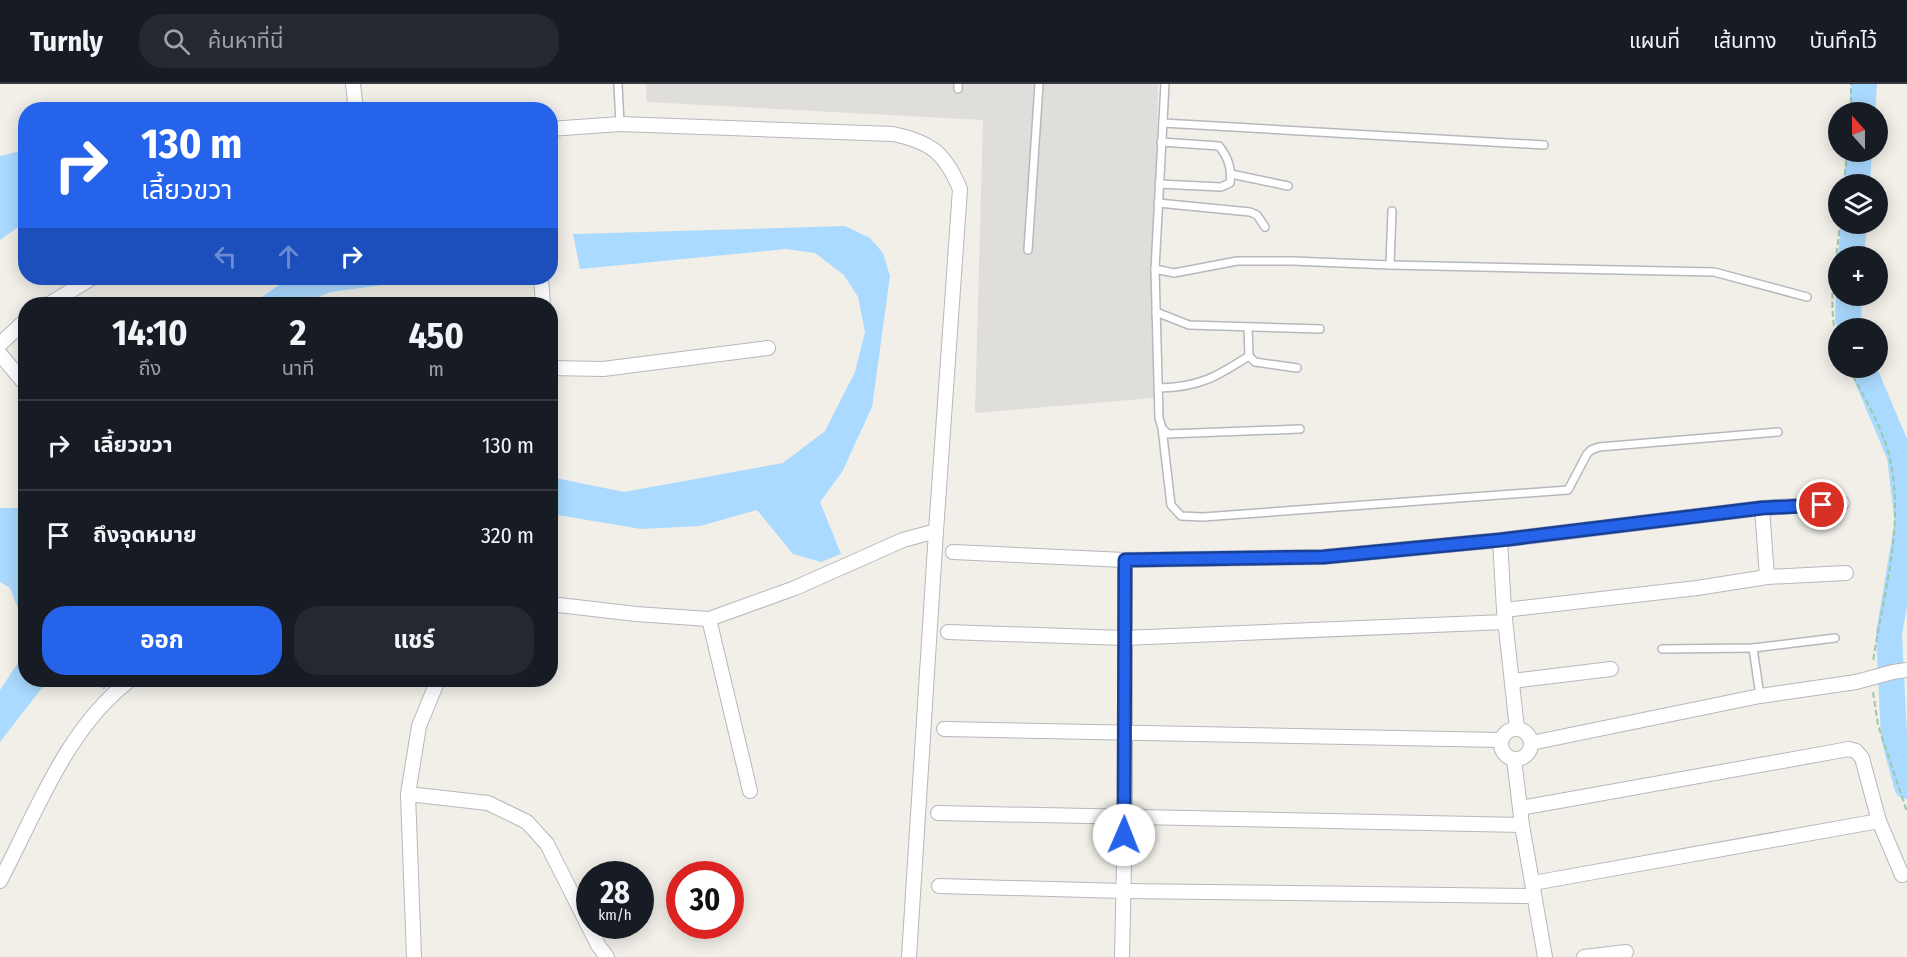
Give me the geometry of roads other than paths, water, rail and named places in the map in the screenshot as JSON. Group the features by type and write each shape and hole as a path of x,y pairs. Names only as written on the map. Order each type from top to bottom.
{"street":[{"path":"353,84 355,102"},
{"path":"558,128 620,124 893,134 912,138 927,145 941,155 952,168 960,189 909,957"},
{"path":"61,297 80,285"},
{"path":"0,344 18,327"},
{"path":"558,368 603,369 768,348"},
{"path":"0,354 18,375"},
{"path":"953,552 1125,560 1323,557 1500,540 1762,508 1842,503"},
{"path":"1762,508 1767,577"},
{"path":"558,605 709,619 795,588 903,540 936,531"},
{"path":"1500,540 1505,616 1517,729"},
{"path":"1122,957 1125,816 1125,560"},
{"path":"948,632 1124,638 1505,616 1767,577 1846,573"},
{"path":"709,619 750,791"},
{"path":"1512,681 1611,669"},
{"path":"1531,743 1760,696 1856,682 1907,670"},
{"path":"0,880 58,768 80,733 121,687"},
{"path":"414,957 408,794 419,726 435,687"},
{"path":"944,729 1501,741"},
{"path":"1517,729 1527,734 1531,743 1525,757 1514,759 1509,758 1502,751 1501,741 1507,732 1517,729"},
{"path":"1521,808 1849,749 1856,751 1862,758 1879,821 1902,875"},
{"path":"1514,759 1522,825 1545,957"},
{"path":"408,794 488,802 527,822 547,844 598,945 607,957"},
{"path":"938,813 1522,825"},
{"path":"939,886 1122,891 1533,889 1879,821"},
{"path":"1584,957 1626,952"}],"lane":[{"path":"618,84 620,124"},
{"path":"1028,250 1039,84"},
{"path":"1165,84 1155,269 1159,418 1171,505 1181,516 1203,517 1568,490 1587,454 1599,447 1778,432"},
{"path":"1163,123 1544,145"},
{"path":"1159,184 1221,187 1230,183 1231,174 1226,155 1219,146 1161,142"},
{"path":"1231,174 1288,186"},
{"path":"1158,203 1230,208 1250,212 1257,215 1264,227"},
{"path":"1390,265 1392,211"},
{"path":"1155,269 1186,273 1237,261 1293,261 1714,272 1807,297"},
{"path":"1156,312 1189,325 1320,328"},
{"path":"1248,328 1249,356 1255,362 1297,368"},
{"path":"1159,388 1185,387 1200,383 1220,375 1249,356"},
{"path":"1162,428 1168,434 1300,429"},
{"path":"1662,649 1753,648 1835,638"},
{"path":"1753,648 1760,696"}],"water":[{"path":"18,152 18,227 0,240 0,156"},
{"path":"845,226 870,238 883,253 890,276 872,407 842,472 820,502 841,554 821,562 793,554 757,510 700,526 641,529 558,515 558,478 624,492 783,463 825,431 855,372 865,332 858,297 844,275 815,253 786,249 580,269 573,234"},
{"path":"279,285 382,285 331,292 318,297 262,297"},
{"path":"0,508 17,508 18,608 10,588 0,582"},
{"path":"18,663 18,687 43,687 0,742 0,690"}],"waterway":[{"path":"1863,102 1864,84"},
{"path":"1858,162 1858,174"},
{"path":"1852,246 1853,234"},
{"path":"1848,318 1849,306"},
{"path":"1867,378 1900,456 1907,516"},
{"path":"1907,527 1889,634 1894,737 1907,786"}]}
